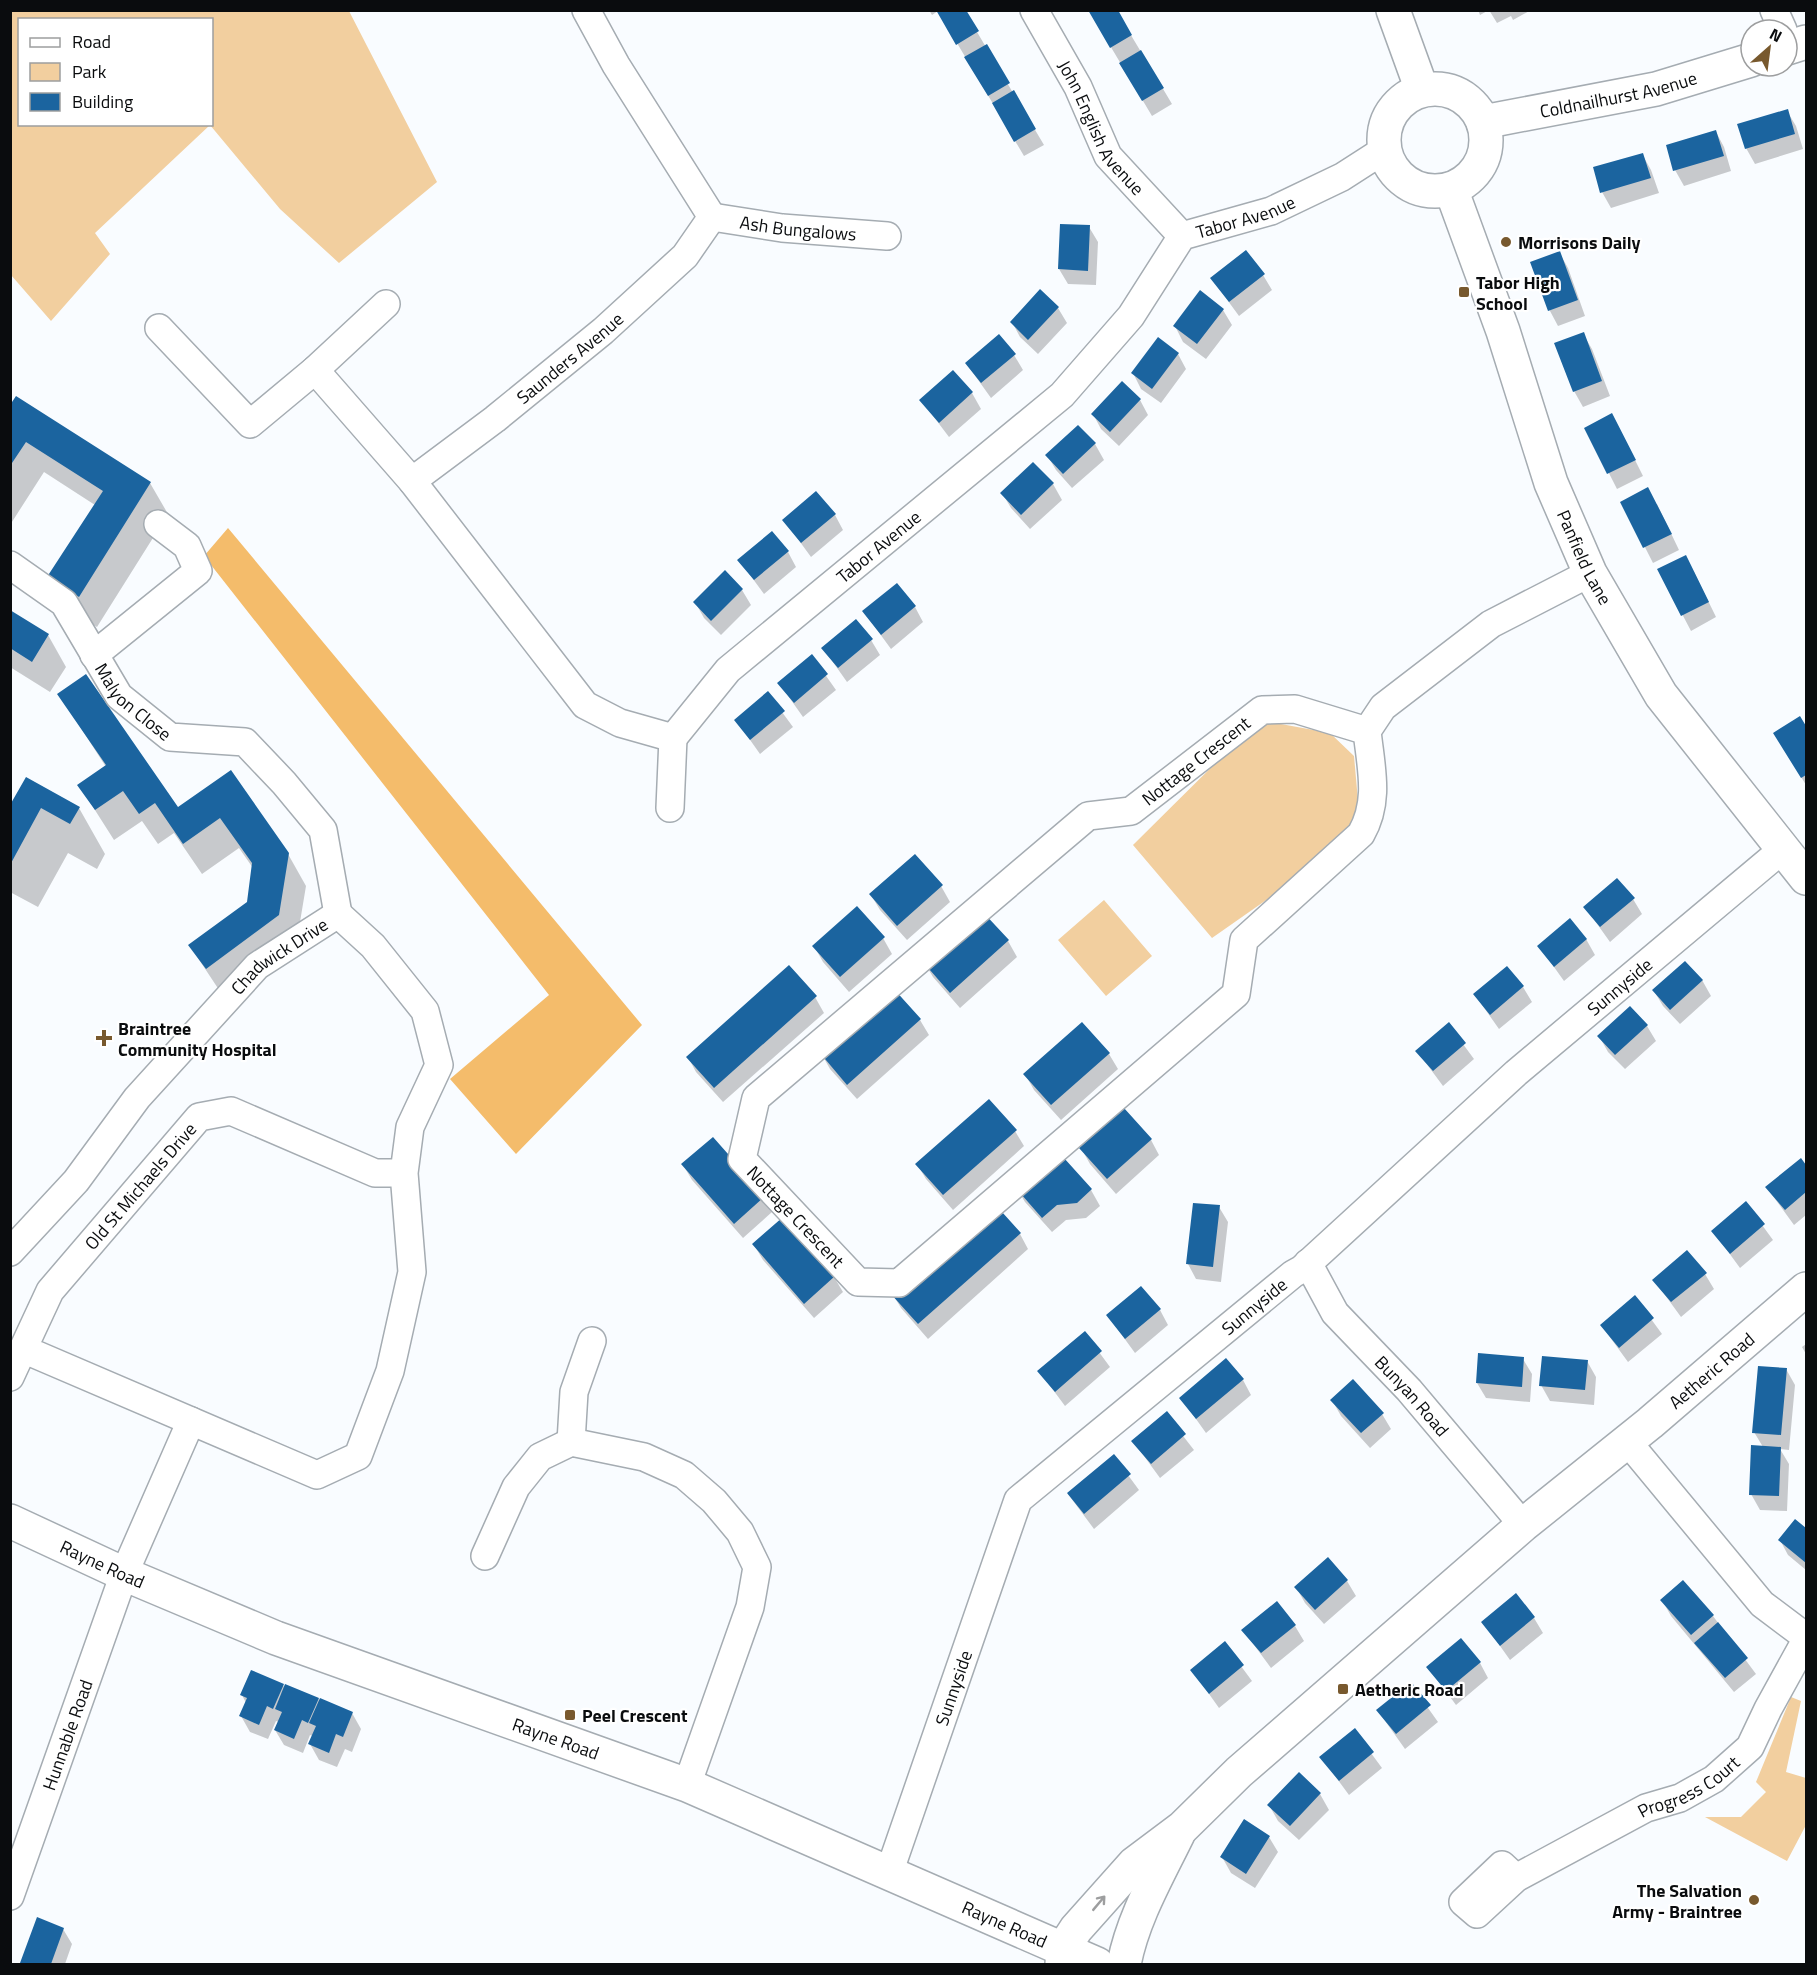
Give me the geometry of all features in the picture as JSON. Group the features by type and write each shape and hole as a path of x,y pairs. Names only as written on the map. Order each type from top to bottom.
{"street":[{"path":"586,10 616,65 712,217"},
{"name":"John English Avenue","path":"1034,10 1078,87 1108,156 1182,236"},
{"path":"1393,10 1422,90"},
{"name":"Coldnailhurst Avenue","path":"1483,122 1656,89 1739,64"},
{"path":"1442,89 1459,95 1473,106 1483,122 1486,139 1481,163 1470,177 1451,189 1421,190 1403,181 1391,167 1384,150 1384,132 1391,113 1403,99 1422,90 1442,89"},
{"name":"Tabor Avenue","path":"673,738 728,669 1062,395 1131,316 1182,236 1271,211 1342,177 1384,150"},
{"name":"Panfield Lane","path":"1451,189 1503,332 1551,483 1590,573 1661,695 1806,878"},
{"name":"Ash Bungalows","path":"712,217 782,228 886,236"},
{"name":"Saunders Avenue","path":"412,481 495,419 603,331 685,256 712,217"},
{"path":"159,328 250,424 315,370 386,304"},
{"path":"315,370 412,481 585,705 620,723 673,738 670,808"},
{"path":"94,655 198,571 187,546 158,524"},
{"name":"Malyon Close","path":"10,565 64,603 119,696 170,737 245,742 284,783 323,830 338,914"},
{"path":"1366,731 1383,707 1491,624 1590,573"},
{"name":"Nottage Crescent","path":"1295,709 1366,731 1373,794 1371,817 1361,834 1244,940 1236,994 900,1283 858,1282 742,1159 756,1098 1088,816 1131,811 1262,710 1295,709"},
{"name":"Sunnyside","path":"889,1872 1018,1500 1308,1263 1515,1073 1783,849"},
{"name":"Chadwick Drive","path":"10,1252 76,1181 137,1098 257,966 338,914 374,946 425,1011 439,1065 410,1127 404,1173"},
{"name":"Old St Michaels Drive","path":"10,1377 50,1292 199,1117 231,1111 375,1173 404,1173"},
{"path":"23,1349 317,1475 358,1456 390,1371 412,1272 404,1173"},
{"name":"Bunyan Road","path":"1308,1263 1335,1313 1409,1390 1523,1525"},
{"name":"Aetheric Road","path":"1063,1957 1076,1929 1134,1864 1182,1827 1239,1772 1523,1525 1627,1441 1806,1289"},
{"path":"571,1442 574,1392 592,1341"},
{"path":"124,1574 191,1421"},
{"path":"1627,1441 1762,1604 1806,1639"},
{"path":"484,1556 516,1487 540,1458 571,1442 644,1456 684,1475 714,1501 740,1532 756,1568 750,1607 687,1785"},
{"name":"Rayne Road","path":"10,1521 124,1574 276,1638 687,1785 889,1872 1063,1957 1097,1965"},
{"name":"Hunnable Road","path":"10,1896 124,1574"},
{"name":"Progress Court","path":"1516,1878 1646,1808 1680,1798 1714,1779 1750,1747 1806,1639"},
{"name":"Aetheric Road","path":"1124,1965 1129,1940 1139,1915 1182,1827"}],"green space":[{"path":"10,11 349,11 437,182 339,263 280,209 211,126 213,126 213,18 18,18 18,126 209,126 95,233 110,254 51,321 11,275"},
{"path":"1259,720 1330,733 1354,756 1361,834 1212,938 1133,845"},
{"path":"1104,900 1152,956 1106,996 1058,940"},
{"path":"1791,1697 1801,1701 1786,1772 1806,1778 1806,1825 1787,1861 1705,1817 1741,1817 1766,1792 1756,1782"}],"shaded area":[{"path":"228,528 642,1025 516,1154 450,1079 549,995 204,556"}],"building":[{"path":"936,10 966,10 979,31 956,45"},
{"path":"1088,10 1118,10 1132,35 1110,48"},
{"path":"987,44 1010,83 988,96 964,57"},
{"path":"1141,50 1164,88 1142,101 1119,63"},
{"path":"1014,90 1036,129 1014,142 992,103"},
{"path":"1788,109 1795,134 1745,149 1737,124"},
{"path":"1716,130 1724,156 1673,171 1666,145"},
{"path":"1643,153 1651,178 1600,193 1593,167"},
{"path":"1060,224 1090,225 1088,271 1058,269"},
{"path":"1246,250 1265,274 1229,302 1210,278"},
{"path":"1560,251 1578,300 1548,311 1530,262"},
{"path":"1040,289 1059,307 1028,340 1010,322"},
{"path":"1200,290 1224,309 1197,344 1173,326"},
{"path":"1584,332 1602,381 1573,392 1554,343"},
{"path":"999,334 1016,354 981,383 965,363"},
{"path":"1158,337 1179,353 1152,389 1131,373"},
{"path":"953,370 973,392 939,423 919,400"},
{"path":"1122,381 1141,399 1110,432 1091,414"},
{"path":"16,396 151,482 79,597 47,577 103,491 26,442 10,466 10,405"},
{"path":"1612,413 1636,460 1607,474 1584,428"},
{"path":"1078,425 1096,443 1063,474 1045,455"},
{"path":"1033,462 1054,483 1021,515 1000,493"},
{"path":"1648,487 1672,534 1643,548 1620,502"},
{"path":"816,491 836,514 801,543 782,520"},
{"path":"772,531 789,551 754,580 737,560"},
{"path":"1686,555 1709,602 1681,616 1657,569"},
{"path":"725,570 743,589 711,621 693,602"},
{"path":"897,583 916,606 881,635 862,611"},
{"path":"10,610 49,634 32,662 10,648"},
{"path":"856,619 873,639 838,668 821,648"},
{"path":"812,654 828,674 794,703 777,683"},
{"path":"86,674 178,807 231,770 289,853 279,915 206,969 188,945 247,902 252,863 220,818 183,844 155,803 139,814 123,791 95,810 77,785 106,765 57,694"},
{"path":"768,691 785,711 750,740 734,720"},
{"path":"1800,716 1806,726 1806,775 1801,778 1773,733"},
{"path":"26,777 80,807 70,824 41,808 10,865 10,805"},
{"path":"915,854 943,885 897,926 869,894"},
{"path":"1617,878 1635,898 1600,927 1583,907"},
{"path":"857,906 885,937 840,977 812,946"},
{"path":"981,910 1009,940 950,993 923,962"},
{"path":"1570,918 1587,939 1554,967 1537,946"},
{"path":"1685,961 1703,980 1670,1010 1652,990"},
{"path":"789,965 817,996 714,1088 686,1057"},
{"path":"1507,966 1524,986 1490,1015 1473,994"},
{"path":"893,988 921,1019 847,1085 820,1053"},
{"path":"1630,1006 1648,1025 1615,1055 1597,1036"},
{"path":"1082,1022 1110,1053 1051,1105 1023,1074"},
{"path":"1449,1022 1466,1043 1433,1071 1415,1051"},
{"path":"989,1099 1017,1130 943,1195 915,1164"},
{"path":"1124,1108 1152,1139 1107,1179 1079,1148"},
{"path":"713,1137 765,1196 734,1224 681,1164"},
{"path":"1064,1158 1092,1189 1077,1203 1057,1205 1042,1218 1015,1187"},
{"path":"1801,1158 1806,1165 1806,1192 1785,1210 1765,1187"},
{"path":"1746,1201 1765,1224 1730,1254 1711,1231"},
{"path":"993,1202 1021,1233 918,1324 890,1293"},
{"path":"1193,1203 1220,1205 1213,1267 1186,1264"},
{"path":"783,1217 835,1276 804,1304 752,1244"},
{"path":"1687,1250 1707,1273 1671,1302 1652,1280"},
{"path":"1141,1286 1161,1309 1125,1339 1106,1315"},
{"path":"1635,1295 1654,1318 1619,1348 1600,1325"},
{"path":"1085,1331 1102,1351 1055,1392 1037,1371"},
{"path":"1478,1353 1524,1357 1522,1387 1476,1383"},
{"path":"1542,1356 1588,1360 1585,1390 1539,1386"},
{"path":"1226,1358 1244,1379 1196,1419 1179,1398"},
{"path":"1758,1366 1787,1368 1781,1435 1752,1433"},
{"path":"1353,1379 1384,1413 1361,1433 1330,1400"},
{"path":"1167,1411 1186,1434 1151,1464 1131,1441"},
{"path":"1751,1445 1781,1447 1779,1496 1749,1495"},
{"path":"1114,1454 1131,1474 1084,1514 1067,1493"},
{"path":"1795,1519 1806,1528 1806,1563 1778,1540"},
{"path":"1328,1557 1348,1580 1315,1610 1294,1587"},
{"path":"1683,1580 1714,1615 1691,1635 1660,1600"},
{"path":"1516,1593 1535,1617 1500,1646 1481,1622"},
{"path":"1277,1601 1296,1625 1261,1653 1241,1630"},
{"path":"1718,1622 1748,1658 1725,1678 1694,1643"},
{"path":"1461,1638 1481,1662 1446,1691 1426,1667"},
{"path":"1225,1641 1244,1665 1209,1694 1190,1670"},
{"path":"251,1670 284,1684 273,1709 267,1706 259,1725 239,1716 247,1698 240,1695"},
{"path":"1411,1682 1431,1705 1396,1734 1376,1710"},
{"path":"285,1684 319,1698 308,1723 302,1720 294,1739 274,1730 282,1712 275,1709"},
{"path":"320,1698 353,1712 343,1737 336,1734 329,1753 308,1744 316,1726 309,1723"},
{"path":"1355,1728 1374,1752 1339,1781 1319,1757"},
{"path":"1299,1772 1321,1793 1290,1826 1267,1805"},
{"path":"1244,1819 1270,1836 1246,1874 1220,1857"},
{"path":"37,1917 64,1928 51,1964 20,1963"}],"place":[{"name":"Morrisons Daily","path":"1506,242"},
{"name":"Tabor High School","path":"1464,292"},
{"name":"Braintree Community Hospital","path":"104,1038"},
{"name":"Aetheric Road","path":"1343,1689"},
{"name":"Peel Crescent","path":"570,1715"},
{"name":"The Salvation Army - Braintree","path":"1754,1900"}]}
